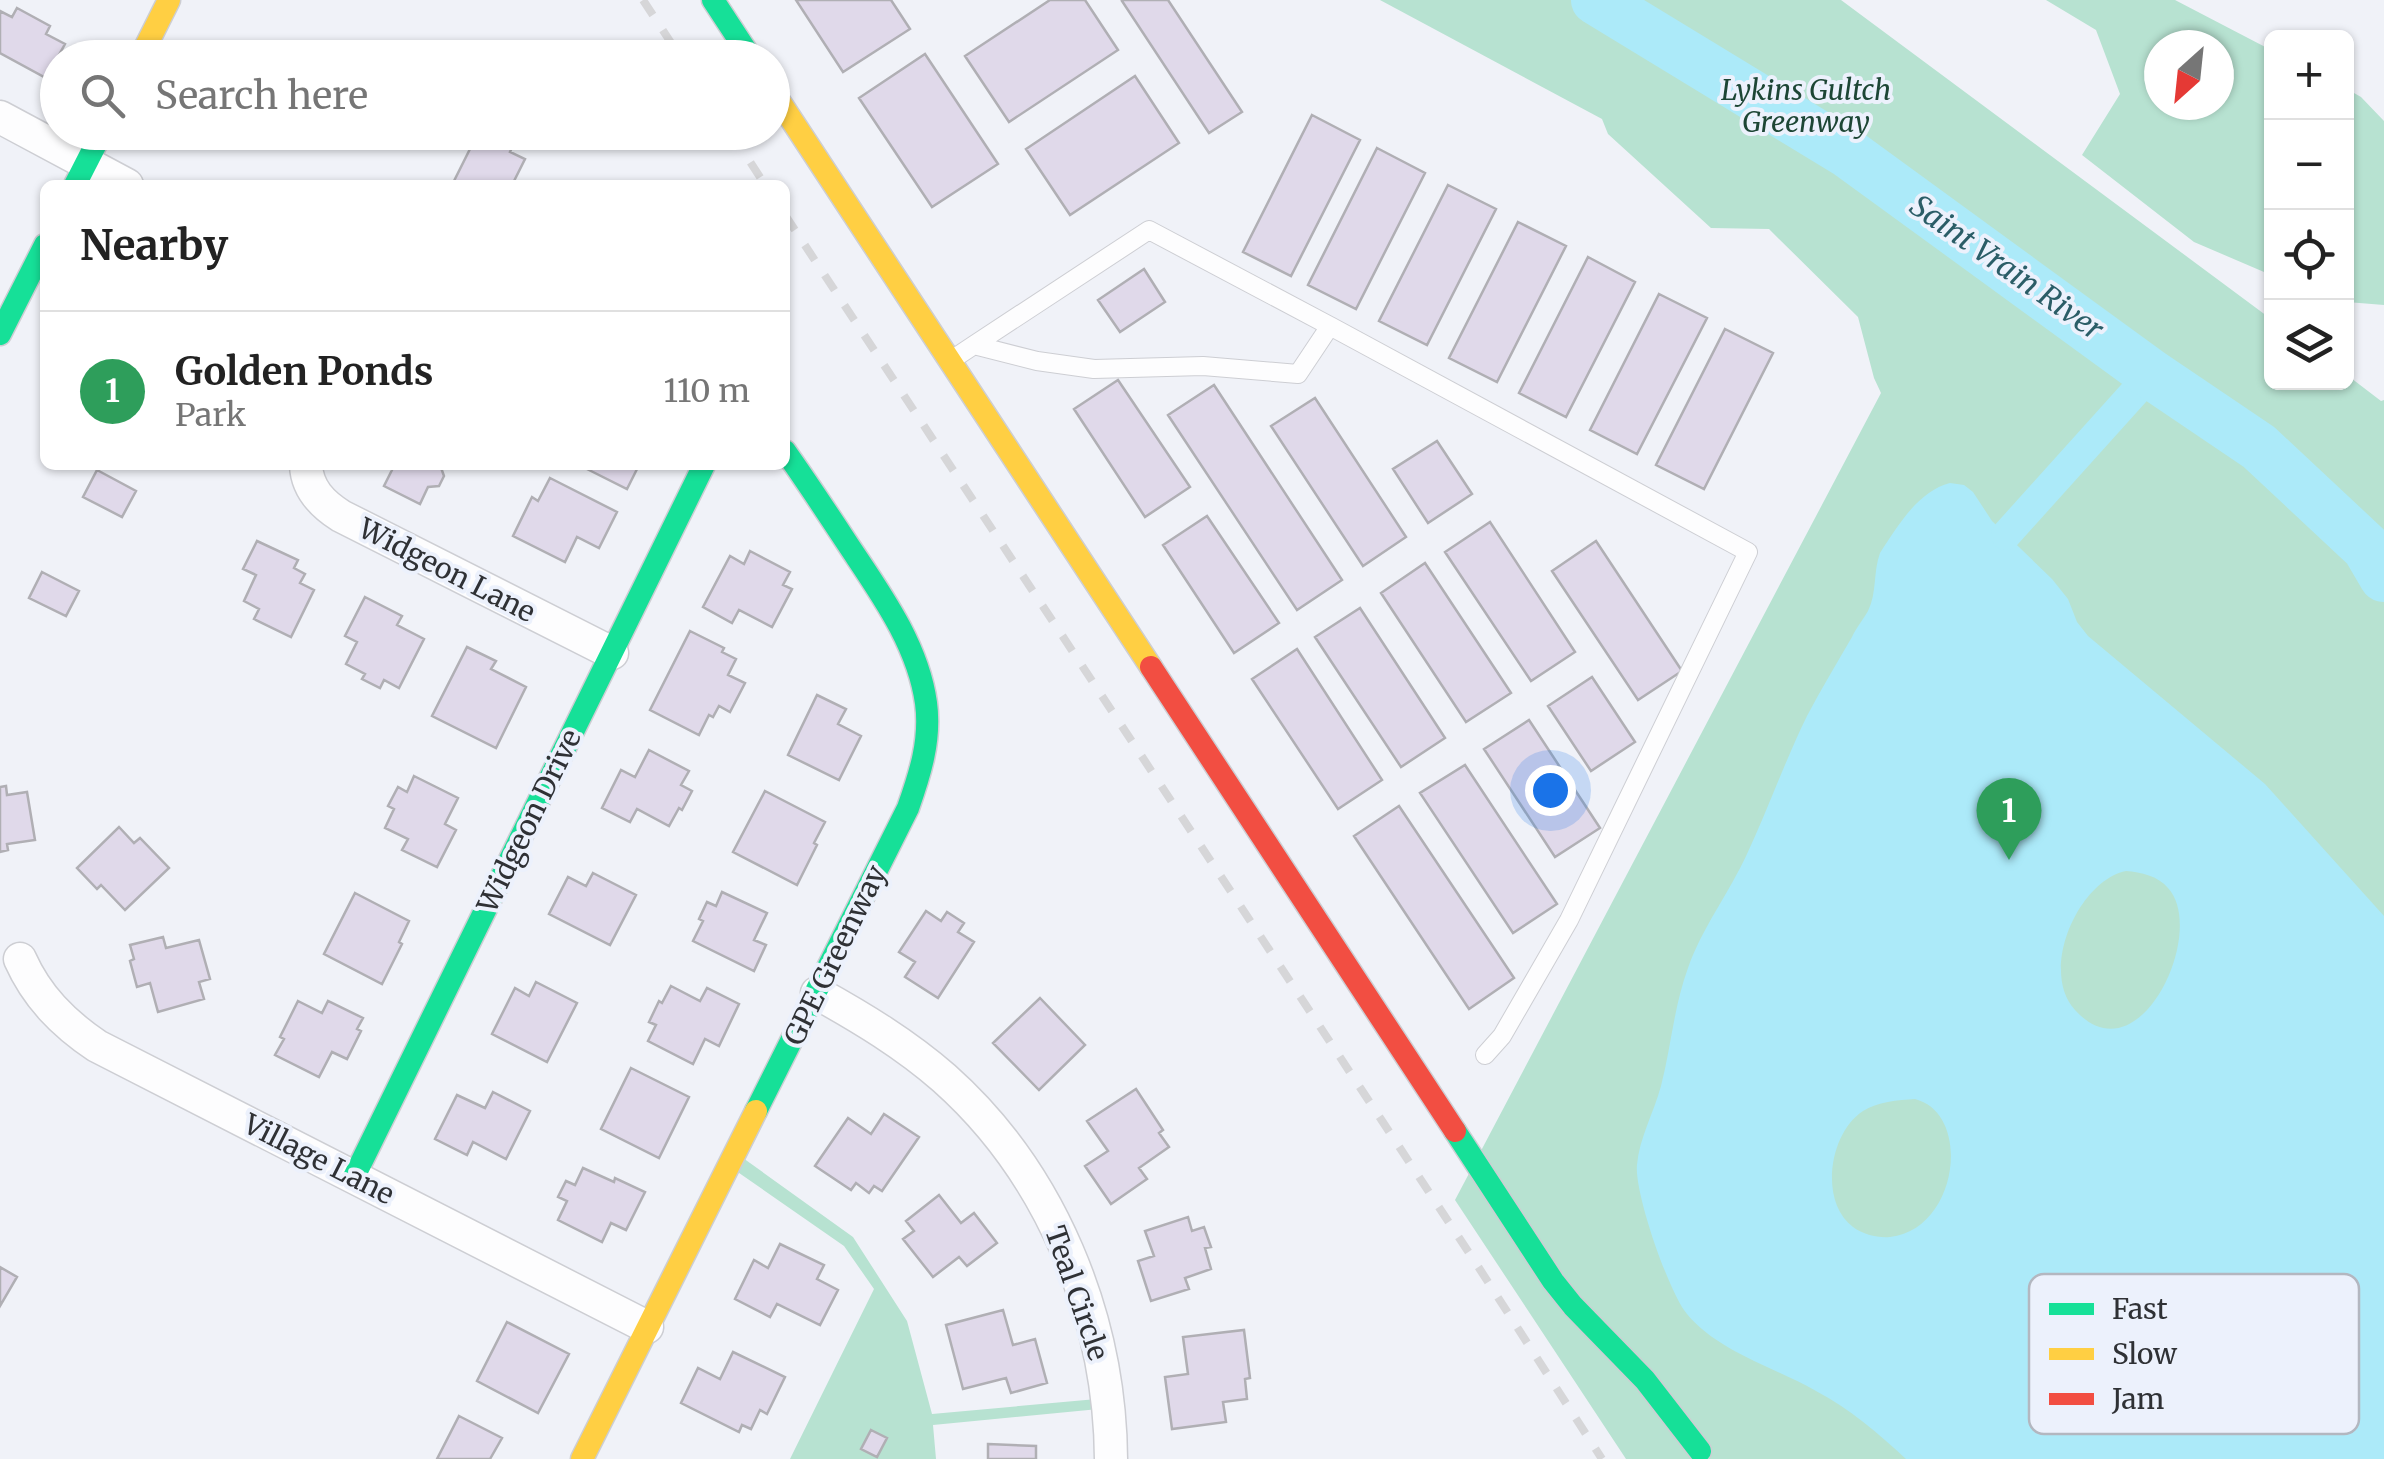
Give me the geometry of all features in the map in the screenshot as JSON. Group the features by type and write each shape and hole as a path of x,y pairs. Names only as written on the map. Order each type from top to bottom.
{"street":[{"path":"149,40 169,0"},
{"path":"714,0 740,40"},
{"path":"790,117 1553,1281 1645,1380 1700,1451"},
{"path":"0,118 40,146"},
{"path":"46,150 81,174 106,180"},
{"path":"81,174 93,150"},
{"path":"0,334 40,255"},
{"name":"GPE Greenway","path":"582,1459 817,993 916,787 926,746 926,705 918,662 909,642 790,458"},
{"name":"Widgeon Lane","path":"307,470 314,492 341,516 612,653"},
{"name":"Widgeon Drive","path":"354,1177 702,470"},
{"name":"Village Lane","path":"20,959 52,1009 97,1046 647,1327"},
{"name":"Teal Circle","path":"817,993 863,1018 942,1076 979,1114 1029,1180 1060,1233 1092,1323 1106,1383 1112,1459"}],"lane":[{"path":"950,361 1149,230 1748,552 1569,920 1502,1036 1485,1055"},
{"path":"974,345 1094,369 1203,366 1298,374 1330,326"}],"green space":[{"name":"Lykins Gultch Greenway","path":"1380,0 1841,0 2264,314 2264,390 2354,390 2354,380 2384,400 2384,1459 1626,1459 1455,1200 1881,393 1858,317 1769,229 1711,228 1608,134 1602,119"},
{"path":"2046,0 2175,0 2233,30 2144,30 2144,120 2234,120 2234,31 2264,46 2264,272 2194,242 2082,155 2120,94 2096,30"},
{"path":"2354,93 2384,121 2384,305 2354,303"},
{"path":"736,1153 853,1237 907,1321 932,1414 1108,1398 1109,1408 933,1425 936,1459 790,1459 874,1289 844,1246 729,1166"}],"water":[{"path":"1950,483 1964,485 1973,492 1992,521 2068,599 2077,622 2088,636 2265,784 2384,916 2384,1459 1906,1459 1828,1398 1714,1338 1687,1314 1671,1286 1647,1218 1637,1165 1661,1086 1688,968 1747,854 1807,716 1868,611 1880,553 1909,511 1928,494","holes":["2126,871 2159,880 2178,908 2179,935 2173,964 2160,992 2143,1014 2122,1027 2099,1027 2075,1010 2065,993 2061,973 2063,952 2079,909 2093,891 2109,878","1915,1099 1933,1109 1945,1126 1951,1147 1950,1171 1931,1215 1913,1230 1890,1237 1866,1234 1853,1227 1842,1216 1832,1185 1836,1151 1851,1121 1863,1111 1895,1101"]}],"building":[{"path":"796,0 891,0 910,29 843,72"},
{"path":"1050,0 1085,0 1118,50 1009,122 965,56"},
{"path":"1124,0 1168,0 1242,112 1209,133"},
{"path":"17,8 50,26 46,34 57,40 40,40 40,75 0,53 0,11 12,17"},
{"path":"925,54 998,164 932,207 859,98"},
{"path":"1135,76 1179,143 1070,215 1026,149"},
{"path":"1312,115 1360,140 1291,276 1243,252"},
{"path":"1377,148 1425,173 1356,309 1308,285"},
{"path":"470,150 511,150 525,159 514,180 454,180"},
{"path":"1448,185 1496,209 1427,345 1379,321"},
{"path":"1518,222 1566,246 1497,382 1449,358"},
{"path":"1588,257 1635,282 1566,417 1519,393"},
{"path":"1144,269 1165,302 1120,332 1098,300"},
{"path":"1659,294 1707,318 1637,454 1590,430"},
{"path":"1725,329 1773,353 1704,489 1656,465"},
{"path":"1118,380 1190,487 1145,517 1074,409"},
{"path":"1214,385 1342,580 1297,610 1168,415"},
{"path":"1315,398 1406,537 1363,566 1271,426"},
{"path":"1437,441 1472,494 1428,523 1393,469"},
{"path":"97,470 136,491 122,517 83,497"},
{"path":"392,470 442,470 444,476 439,486 428,487 420,504 384,486"},
{"path":"589,470 636,470 627,489"},
{"path":"550,478 617,512 599,548 577,537 565,562 513,536 532,497 538,501"},
{"path":"1207,516 1279,623 1234,653 1163,545"},
{"path":"1490,522 1575,652 1531,681 1445,552"},
{"path":"257,541 298,560 294,568 305,574 300,583 314,590 291,637 254,619 259,609 244,601 256,575 243,569"},
{"path":"1596,541 1682,671 1638,700 1552,571"},
{"path":"750,551 790,572 783,585 792,589 772,627 739,610 732,623 703,607 730,556 744,564"},
{"path":"1425,563 1511,693 1466,722 1381,593"},
{"path":"42,572 79,591 66,616 29,598"},
{"path":"365,597 402,616 397,625 424,639 399,688 384,680 380,688 362,679 365,674 346,664 357,642 345,636"},
{"path":"1360,608 1445,738 1401,767 1315,637"},
{"path":"690,631 724,648 722,652 736,659 728,675 745,683 730,712 719,706 713,717 709,715 699,735 650,710"},
{"path":"467,647 496,661 491,669 526,687 496,748 432,716"},
{"path":"1297,649 1382,780 1338,809 1252,679"},
{"path":"1592,677 1635,742 1591,771 1548,706"},
{"path":"817,695 846,709 838,724 861,736 839,780 788,755"},
{"path":"1529,720 1600,828 1555,857 1484,749"},
{"path":"649,750 689,771 681,785 692,791 669,826 637,809 630,822 602,808 621,770 635,777"},
{"path":"1465,765 1557,904 1513,933 1420,793"},
{"path":"414,776 458,798 445,824 456,830 437,867 402,850 408,839 385,828 394,809 388,806 398,787 407,792"},
{"path":"6,786 7,795 27,792 35,840 7,844 8,850 0,852 0,787"},
{"path":"765,791 825,822 797,885 733,852"},
{"path":"1399,806 1514,978 1469,1009 1354,836"},
{"path":"119,827 134,843 140,838 169,868 125,910 101,885 97,889 77,868"},
{"path":"593,873 636,895 610,945 549,914 568,877 586,886"},
{"path":"722,892 767,913 754,940 766,945 754,971 693,941 707,902 716,906"},
{"path":"355,893 409,921 382,984 324,954"},
{"path":"926,911 941,921 947,912 964,923 958,932 974,942 938,998 905,977 915,962 899,952"},
{"path":"163,937 166,948 199,940 210,979 199,982 204,999 158,1012 150,983 137,987 130,945"},
{"path":"536,982 577,1003 547,1062 492,1034 515,988 529,996"},
{"path":"671,986 700,1001 707,988 739,1004 719,1046 705,1039 693,1064 648,1041 656,1025 649,1022"},
{"path":"1040,998 1085,1045 1039,1090 993,1043"},
{"path":"298,1001 322,1013 328,1001 363,1018 347,1059 332,1052 319,1077 275,1055"},
{"path":"631,1068 689,1097 659,1158 601,1129"},
{"path":"1136,1089 1163,1130 1159,1133 1169,1147 1139,1168 1147,1179 1111,1204 1085,1166 1108,1151 1087,1121"},
{"path":"493,1092 530,1111 506,1159 473,1142 467,1155 435,1139 457,1095 485,1108"},
{"path":"884,1114 919,1137 882,1191 874,1186 869,1193 856,1183 851,1190 815,1166 848,1118 871,1134"},
{"path":"583,1168 645,1192 626,1230 611,1223 602,1242 558,1220 567,1201 558,1197 566,1181 575,1185"},
{"path":"939,1195 961,1223 974,1213 997,1243 967,1266 959,1257 933,1277 903,1239 914,1231 906,1221"},
{"path":"1188,1217 1192,1231 1204,1227 1211,1247 1205,1248 1211,1269 1185,1278 1189,1289 1151,1301 1138,1261 1154,1256 1145,1231"},
{"path":"780,1244 824,1265 817,1279 838,1290 820,1325 777,1304 770,1317 735,1299 754,1260 768,1268"},
{"path":"0,1267 17,1277 0,1306"},
{"path":"1003,1310 1013,1345 1035,1339 1047,1383 1011,1393 1006,1378 963,1389 946,1325"},
{"path":"507,1322 569,1354 538,1413 477,1381"},
{"path":"1244,1330 1250,1378 1245,1379 1247,1399 1223,1402 1226,1422 1172,1429 1165,1377 1188,1374 1183,1337"},
{"path":"733,1352 785,1377 767,1414 760,1410 751,1429 742,1425 739,1432 681,1403 698,1368 720,1379"},
{"path":"459,1416 502,1438 490,1459 437,1459"},
{"path":"871,1430 887,1438 877,1457 861,1449"},
{"path":"988,1444 1036,1446 1036,1459 988,1459"}],"waterway":[{"name":"Saint Vrain River","path":"1596,0 1849,154 2151,374 2259,447 2367,548 2384,577"},
{"path":"2006,535 2151,374"}],"railway":[{"path":"643,0 669,40"},
{"path":"743,150 762,180"},
{"path":"790,223 1602,1459"}],"traffic: fast":[{"path":"713,0 739,40"},
{"path":"78,180 93,150"},
{"path":"0,334 40,255"},
{"path":"756,1111 908,808 927,730 922,682 907,640 790,458"},
{"path":"354,1177 702,470"},
{"path":"1455,1131 1553,1281 1645,1380 1700,1451"}],"traffic: slow":[{"path":"149,40 169,0"},
{"path":"790,117 1151,667"},
{"path":"582,1459 756,1111"}],"traffic: jam":[{"path":"1151,667 1455,1131"}],"place":[{"name":"Golden Ponds","path":"2009,860"}]}
